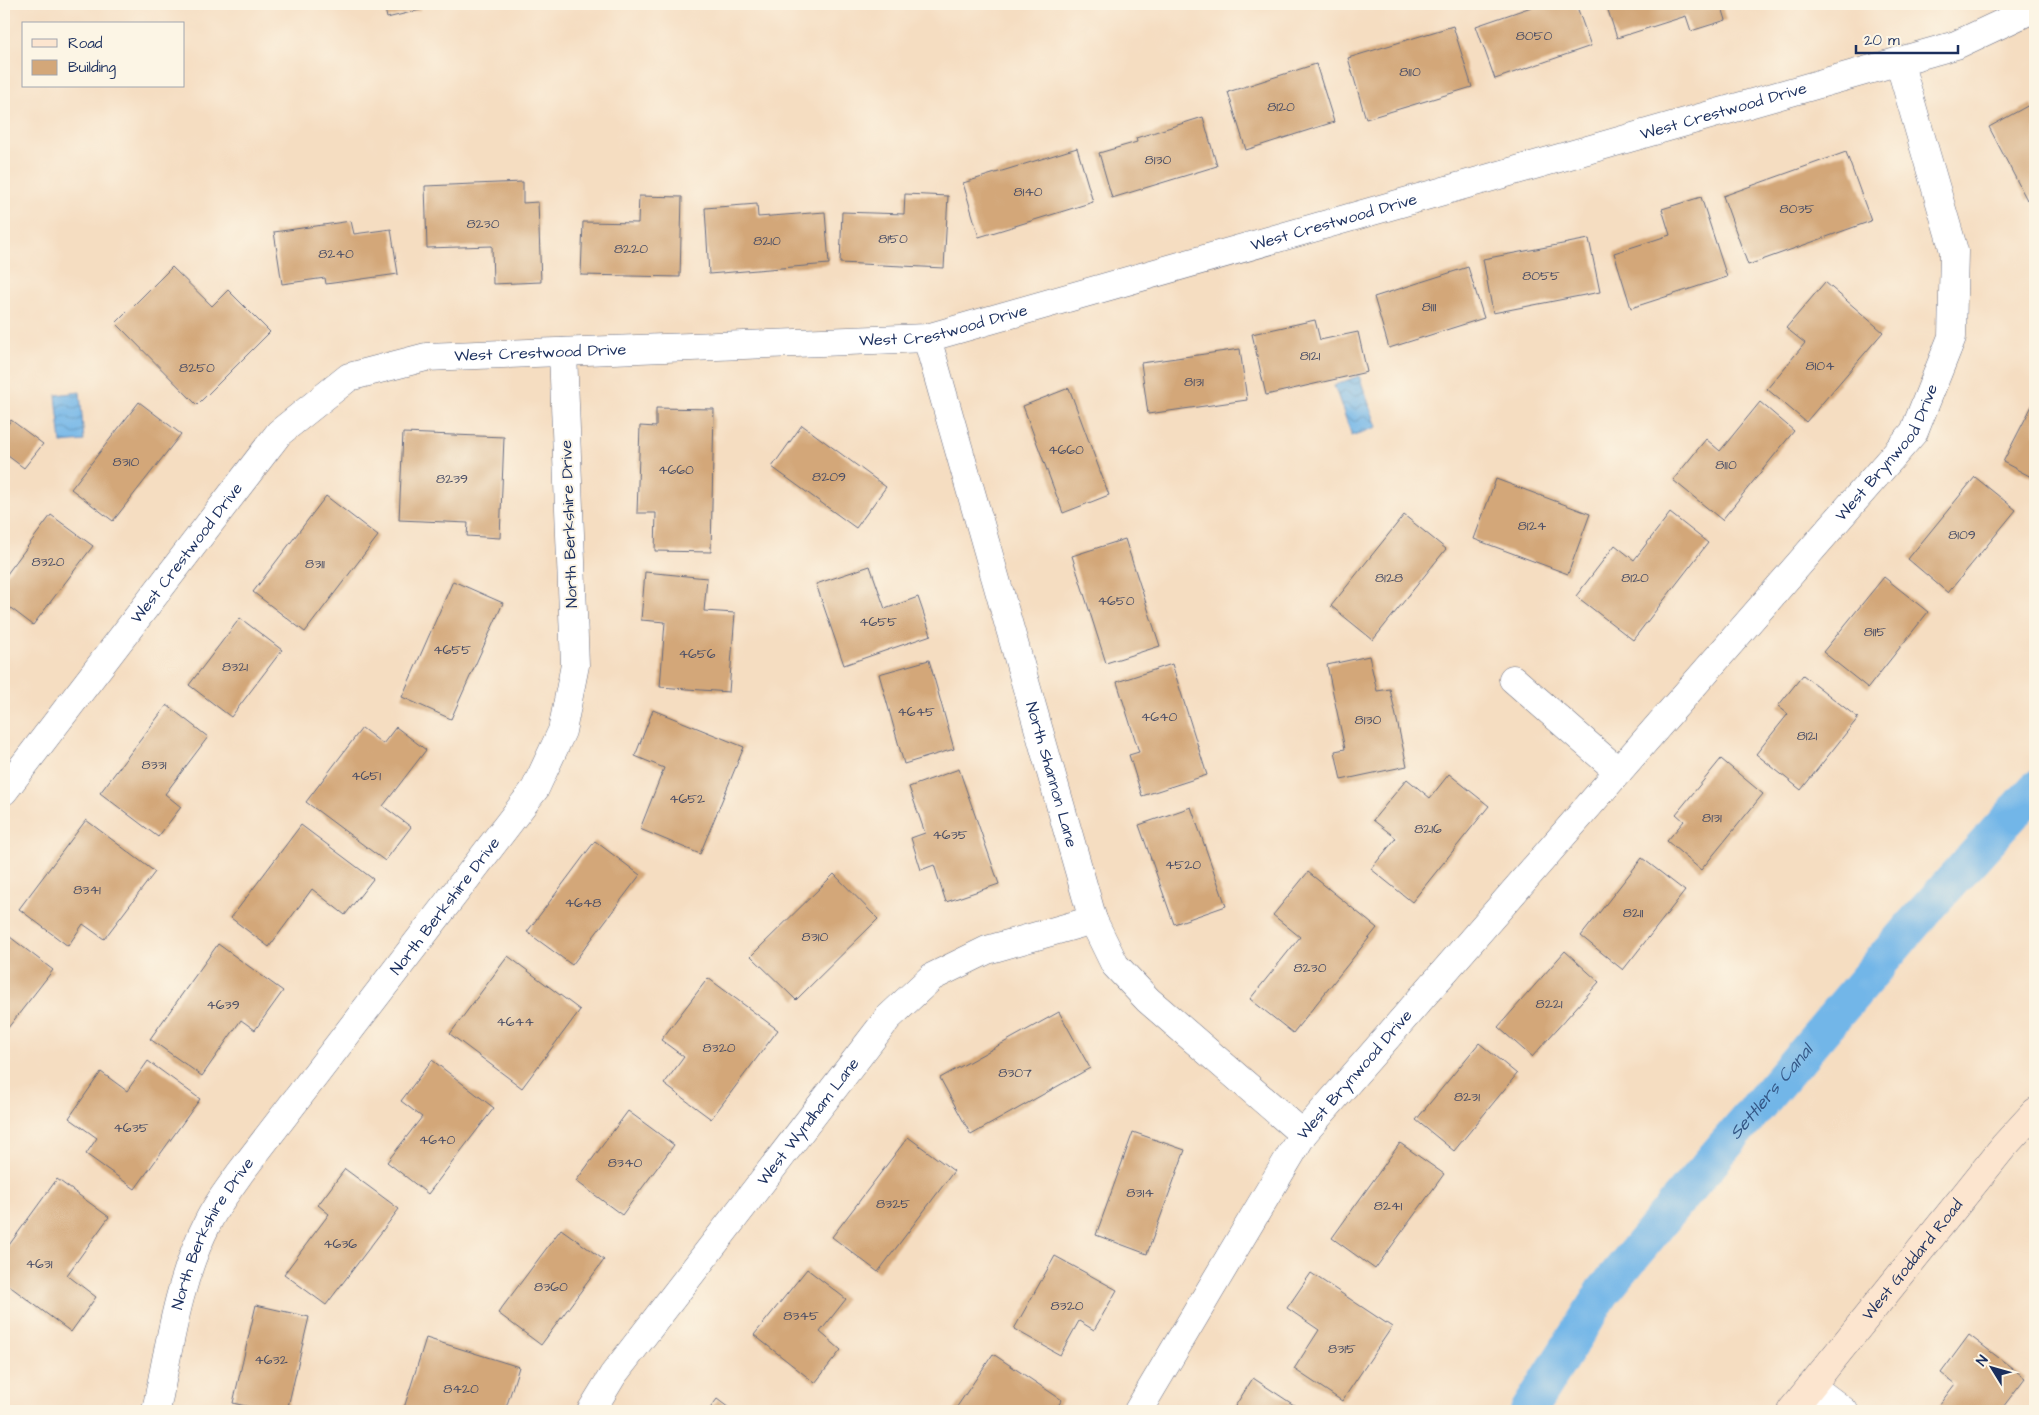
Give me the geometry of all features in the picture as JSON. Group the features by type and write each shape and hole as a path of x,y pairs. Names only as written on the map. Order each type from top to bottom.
{"street":[{"name":"West Crestwood Drive","path":"4,791 279,433 349,377 426,357 927,338 1956,45 2035,8"},
{"name":"West Brynwood Drive","path":"1138,1411 1303,1134 1914,432 1952,337 1954,251 1899,61"},
{"name":"North Shannon Lane","path":"927,338 1093,920 1116,965 1148,1000 1303,1134"},
{"name":"North Berkshire Drive","path":"156,1411 168,1351 188,1272 208,1221 240,1173 535,789 562,731 575,665 563,352"},
{"path":"1513,678 1618,771"},
{"name":"West Wyndham Lane","path":"591,1411 613,1376 888,1018 932,977 987,950 1093,920"},
{"name":"West Goddard Road","path":"1791,1411 2004,1146 2035,1112"},
{"path":"1811,1386 1844,1411"}],"water":[{"path":"1359,376 1377,427 1352,436 1334,385"},
{"path":"80,392 84,441 61,443 56,395"}],"building":[{"path":"384,4 418,4 420,10 387,18"},
{"path":"1540,4 1576,4 1591,46 1495,79 1476,26"},
{"path":"1606,4 1721,4 1726,20 1691,31 1686,16 1617,38"},
{"path":"1453,26 1472,87 1366,119 1348,58"},
{"path":"1316,64 1334,122 1246,150 1228,92"},
{"path":"2031,104 2035,112 2035,195 2027,200 1989,127"},
{"path":"1203,117 1217,166 1112,198 1099,153 1137,142 1136,138"},
{"path":"1077,148 1093,202 979,237 963,183"},
{"path":"1846,152 1871,221 1748,265 1723,196"},
{"path":"523,182 523,203 538,202 541,282 493,284 492,246 427,248 425,186"},
{"path":"905,194 948,196 944,268 840,263 842,212 904,214"},
{"path":"639,196 682,197 680,277 581,275 583,222 638,223"},
{"path":"1701,197 1727,277 1631,308 1614,253 1670,235 1662,209"},
{"path":"757,204 758,217 825,212 829,264 709,274 705,208"},
{"path":"351,221 354,234 391,229 398,274 326,284 325,278 282,284 274,232"},
{"path":"1589,239 1600,292 1493,313 1483,259"},
{"path":"172,267 212,306 228,290 270,332 197,405 116,323"},
{"path":"1468,267 1484,318 1389,348 1374,297"},
{"path":"1825,282 1883,332 1806,422 1767,389 1805,343 1786,328"},
{"path":"1315,320 1320,340 1358,332 1367,372 1266,395 1252,334"},
{"path":"1240,349 1247,400 1148,414 1141,363"},
{"path":"1069,388 1109,495 1063,513 1023,406"},
{"path":"2035,400 2035,479 2003,462"},
{"path":"139,402 181,434 113,521 71,489"},
{"path":"1760,402 1794,431 1722,520 1673,480 1706,439 1720,451"},
{"path":"656,408 714,409 711,552 655,551 656,513 637,513 640,426 656,427"},
{"path":"11,420 43,444 24,468 4,453 4,430"},
{"path":"802,425 886,487 856,528 772,467"},
{"path":"403,433 504,437 500,538 467,536 468,523 399,520"},
{"path":"1975,477 2016,510 1948,593 1908,559"},
{"path":"1496,479 1590,514 1568,574 1474,539"},
{"path":"326,496 378,536 305,632 253,592"},
{"path":"1670,513 1708,543 1633,640 1576,596 1615,545 1634,560"},
{"path":"51,515 93,546 33,625 4,603 4,578"},
{"path":"1404,515 1446,549 1373,640 1331,606"},
{"path":"1125,539 1160,646 1106,663 1072,556"},
{"path":"870,566 885,609 918,597 931,635 844,665 816,584"},
{"path":"645,572 707,578 704,611 735,613 729,692 660,687 665,622 641,620"},
{"path":"1884,577 1928,612 1868,688 1823,652"},
{"path":"453,581 503,603 451,719 402,697"},
{"path":"240,618 282,650 231,717 189,685"},
{"path":"1369,656 1377,691 1390,689 1407,766 1341,780 1335,751 1345,749 1327,665"},
{"path":"929,660 954,749 904,764 879,674"},
{"path":"1172,664 1207,775 1142,796 1129,755 1139,752 1117,682"},
{"path":"1803,675 1858,718 1801,790 1756,754 1788,714 1778,706"},
{"path":"167,705 208,737 165,794 181,807 158,837 100,793"},
{"path":"653,710 744,747 700,854 640,829 664,768 635,756"},
{"path":"396,727 426,750 383,806 411,827 385,861 306,802 362,728 383,744"},
{"path":"1721,759 1763,794 1701,870 1667,841 1684,821 1676,814"},
{"path":"959,769 999,884 946,902 934,865 921,870 911,838 925,833 909,787"},
{"path":"1449,774 1489,806 1412,902 1371,869 1396,838 1373,820 1407,779 1430,798"},
{"path":"1191,807 1226,906 1174,924 1139,825"},
{"path":"86,820 155,872 104,939 83,924 68,946 19,909"},
{"path":"301,825 373,879 345,915 312,889 269,947 231,918"},
{"path":"595,841 640,875 572,965 527,932"},
{"path":"1642,858 1685,891 1623,970 1581,936"},
{"path":"1308,872 1377,928 1293,1033 1250,999 1300,937 1273,915"},
{"path":"834,874 878,919 796,1000 751,956"},
{"path":"10,937 53,970 4,1033 4,946"},
{"path":"218,944 283,991 255,1030 241,1020 202,1076 150,1039"},
{"path":"1565,951 1599,982 1532,1057 1498,1027"},
{"path":"508,956 580,1010 522,1088 450,1034"},
{"path":"708,978 778,1030 711,1119 664,1084 684,1057 661,1040"},
{"path":"1059,1012 1090,1068 971,1135 940,1078"},
{"path":"1479,1043 1517,1074 1454,1151 1416,1120"},
{"path":"432,1060 494,1108 428,1194 387,1162 422,1117 401,1101"},
{"path":"148,1061 200,1099 135,1189 86,1154 97,1138 69,1118 101,1072 127,1091"},
{"path":"628,1111 674,1145 622,1215 576,1181"},
{"path":"1133,1132 1185,1150 1147,1254 1096,1235"},
{"path":"908,1137 954,1171 878,1272 832,1237"},
{"path":"1400,1143 1444,1174 1375,1269 1332,1238"},
{"path":"345,1169 399,1209 326,1305 284,1274 329,1214 318,1205"},
{"path":"57,1179 109,1217 67,1275 96,1297 71,1332 4,1282 4,1252"},
{"path":"561,1229 604,1260 541,1345 498,1313"},
{"path":"1055,1256 1117,1290 1094,1330 1079,1321 1060,1355 1014,1329"},
{"path":"807,1269 846,1299 820,1332 841,1350 815,1383 754,1335"},
{"path":"1311,1273 1392,1327 1342,1401 1294,1369 1319,1330 1287,1308"},
{"path":"256,1305 309,1317 287,1411 266,1411 233,1403"},
{"path":"1969,1335 2025,1378 2000,1411 1939,1411 1936,1409 1955,1384 1941,1373"},
{"path":"426,1338 519,1367 505,1411 403,1411"},
{"path":"993,1354 1062,1400 1054,1411 954,1411"},
{"path":"1253,1378 1303,1411 1232,1411"},
{"path":"717,1399 733,1411 708,1411"}],"waterway":[{"name":"Settlers Canal","path":"1528,1411 1603,1292 1675,1204 1914,923 2035,789"}]}
